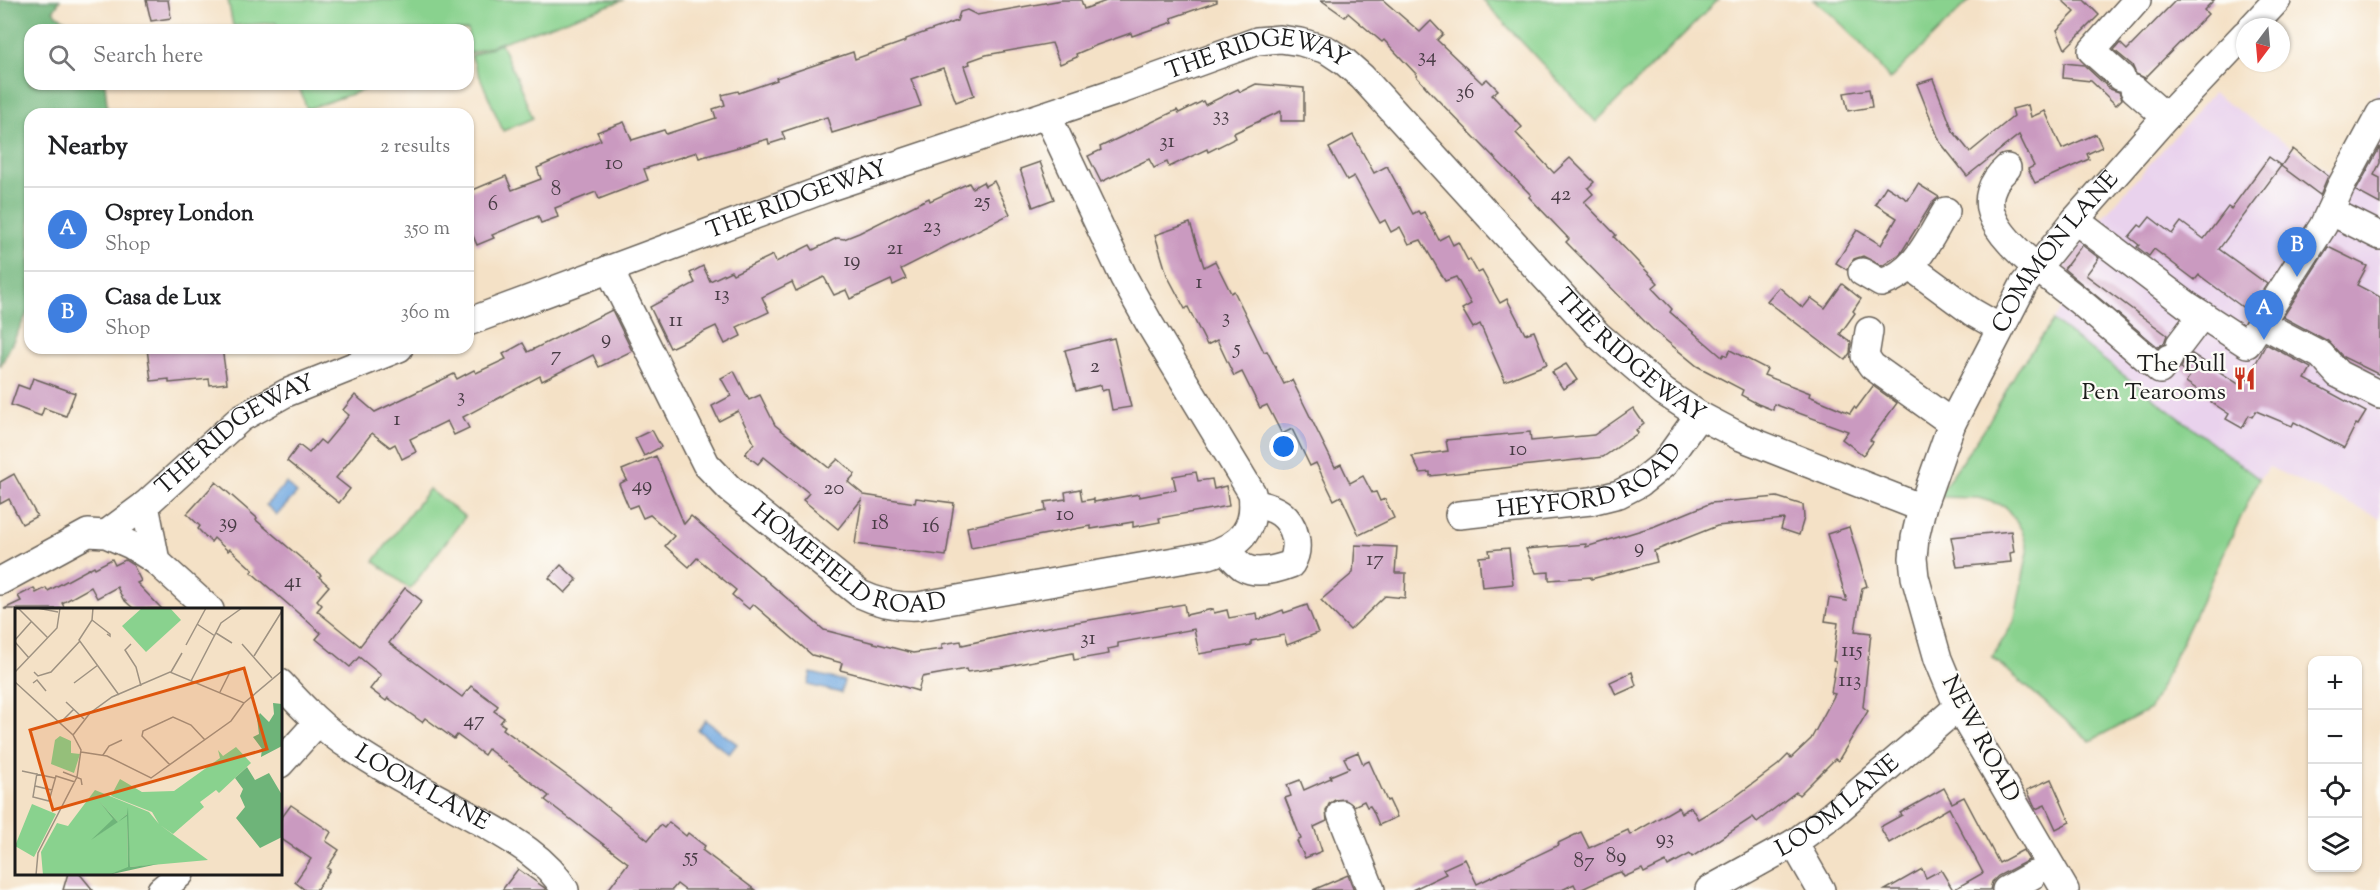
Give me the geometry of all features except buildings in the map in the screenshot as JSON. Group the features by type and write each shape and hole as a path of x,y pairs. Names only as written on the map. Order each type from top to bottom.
{"street":[{"path":"2137,0 2092,51 2166,117"},
{"path":"2260,18 2277,0"},
{"name":"THE RIDGEWAY","path":"474,320 823,190 1047,115 1257,41 1280,39 1301,42 1327,50 1362,77 1598,335 1664,392 1699,415 1741,437 1922,508"},
{"name":"COMMON LANE","path":"1922,508 1952,423 2000,328 2036,266 2166,117 2236,43"},
{"path":"2074,220 2140,271 2247,344 2323,226 2340,188 2380,114"},
{"path":"1047,115 1124,278 1149,323 1247,482 1253,503 1281,514 1290,524 1297,542 1297,554 1291,564 1272,570 1244,568 1225,550"},
{"path":"2007,168 1995,178 1991,188 1991,211 2003,234 2036,266 2160,370 2202,315"},
{"path":"2330,210 2380,236"},
{"path":"1862,273 1881,283 1893,280 1911,267 1946,211"},
{"path":"1911,267 1972,312 2000,328"},
{"name":"HOMEFIELD ROAD","path":"609,269 706,464 730,489 860,594 872,600 899,607 918,606 1209,555 1225,550 1240,541 1253,516 1253,503"},
{"path":"2260,323 2321,355 2338,374 2380,395"},
{"path":"1869,331 1866,356 1872,366 1952,423"},
{"name":"THE RIDGEWAY","path":"106,534 145,505 241,418 286,393 384,354"},
{"name":"HEYFORD ROAD","path":"1459,515 1591,501 1619,494 1640,483 1664,464 1699,415"},
{"name":"THE RIDGEWAY","path":"145,505 156,561"},
{"name":"NEW ROAD","path":"1922,508 1914,548 1915,576 1938,659 1958,707 2065,890"},
{"path":"0,581 88,533 106,534 131,545 156,561 209,608"},
{"name":"LOOM LANE","path":"282,685 316,723 353,750 508,837 542,863 560,880 565,890"},
{"name":"LOOM LANE","path":"1709,890 1794,843 1833,815 1958,707"},
{"path":"282,762 316,723"},
{"path":"1341,814 1371,890"},
{"path":"1794,843 1821,890"},
{"path":"161,890 178,875"},
{"path":"2006,890 2033,875"}],"shaded area":[{"path":"2380,89 2380,518 2269,467 2259,479 2053,321 2076,288 2058,274 2084,238 2213,93 2333,175"}],"green space":[{"path":"0,0 60,0 53,11 70,24 24,24 24,90 106,90 107,108 24,108 24,320 0,367"},
{"path":"228,0 624,0 474,52 474,24 233,24"},
{"path":"1483,0 1718,0 1596,122"},
{"path":"1813,0 1970,0 1889,80 1854,37"},
{"path":"501,43 533,118 503,131 474,63 474,55"},
{"path":"300,90 363,90 310,108 307,108"},
{"path":"2053,321 2259,479 2150,709 2090,741 1992,657 2014,622 2028,552 2022,530 2005,506 1978,498 1937,497 1985,428 2017,371"},
{"path":"429,489 465,517 410,589 374,561"}],"water":[{"path":"286,483 297,493 277,515 266,505"},
{"path":"811,673 844,681 841,693 808,685"},
{"path":"705,720 737,744 729,754 698,730"}],"place":[{"name":"Casa de Lux","path":"2297,277"},
{"name":"Osprey London","path":"2264,340"},
{"name":"The Bull Pen Tearooms","path":"2244,379"}]}
